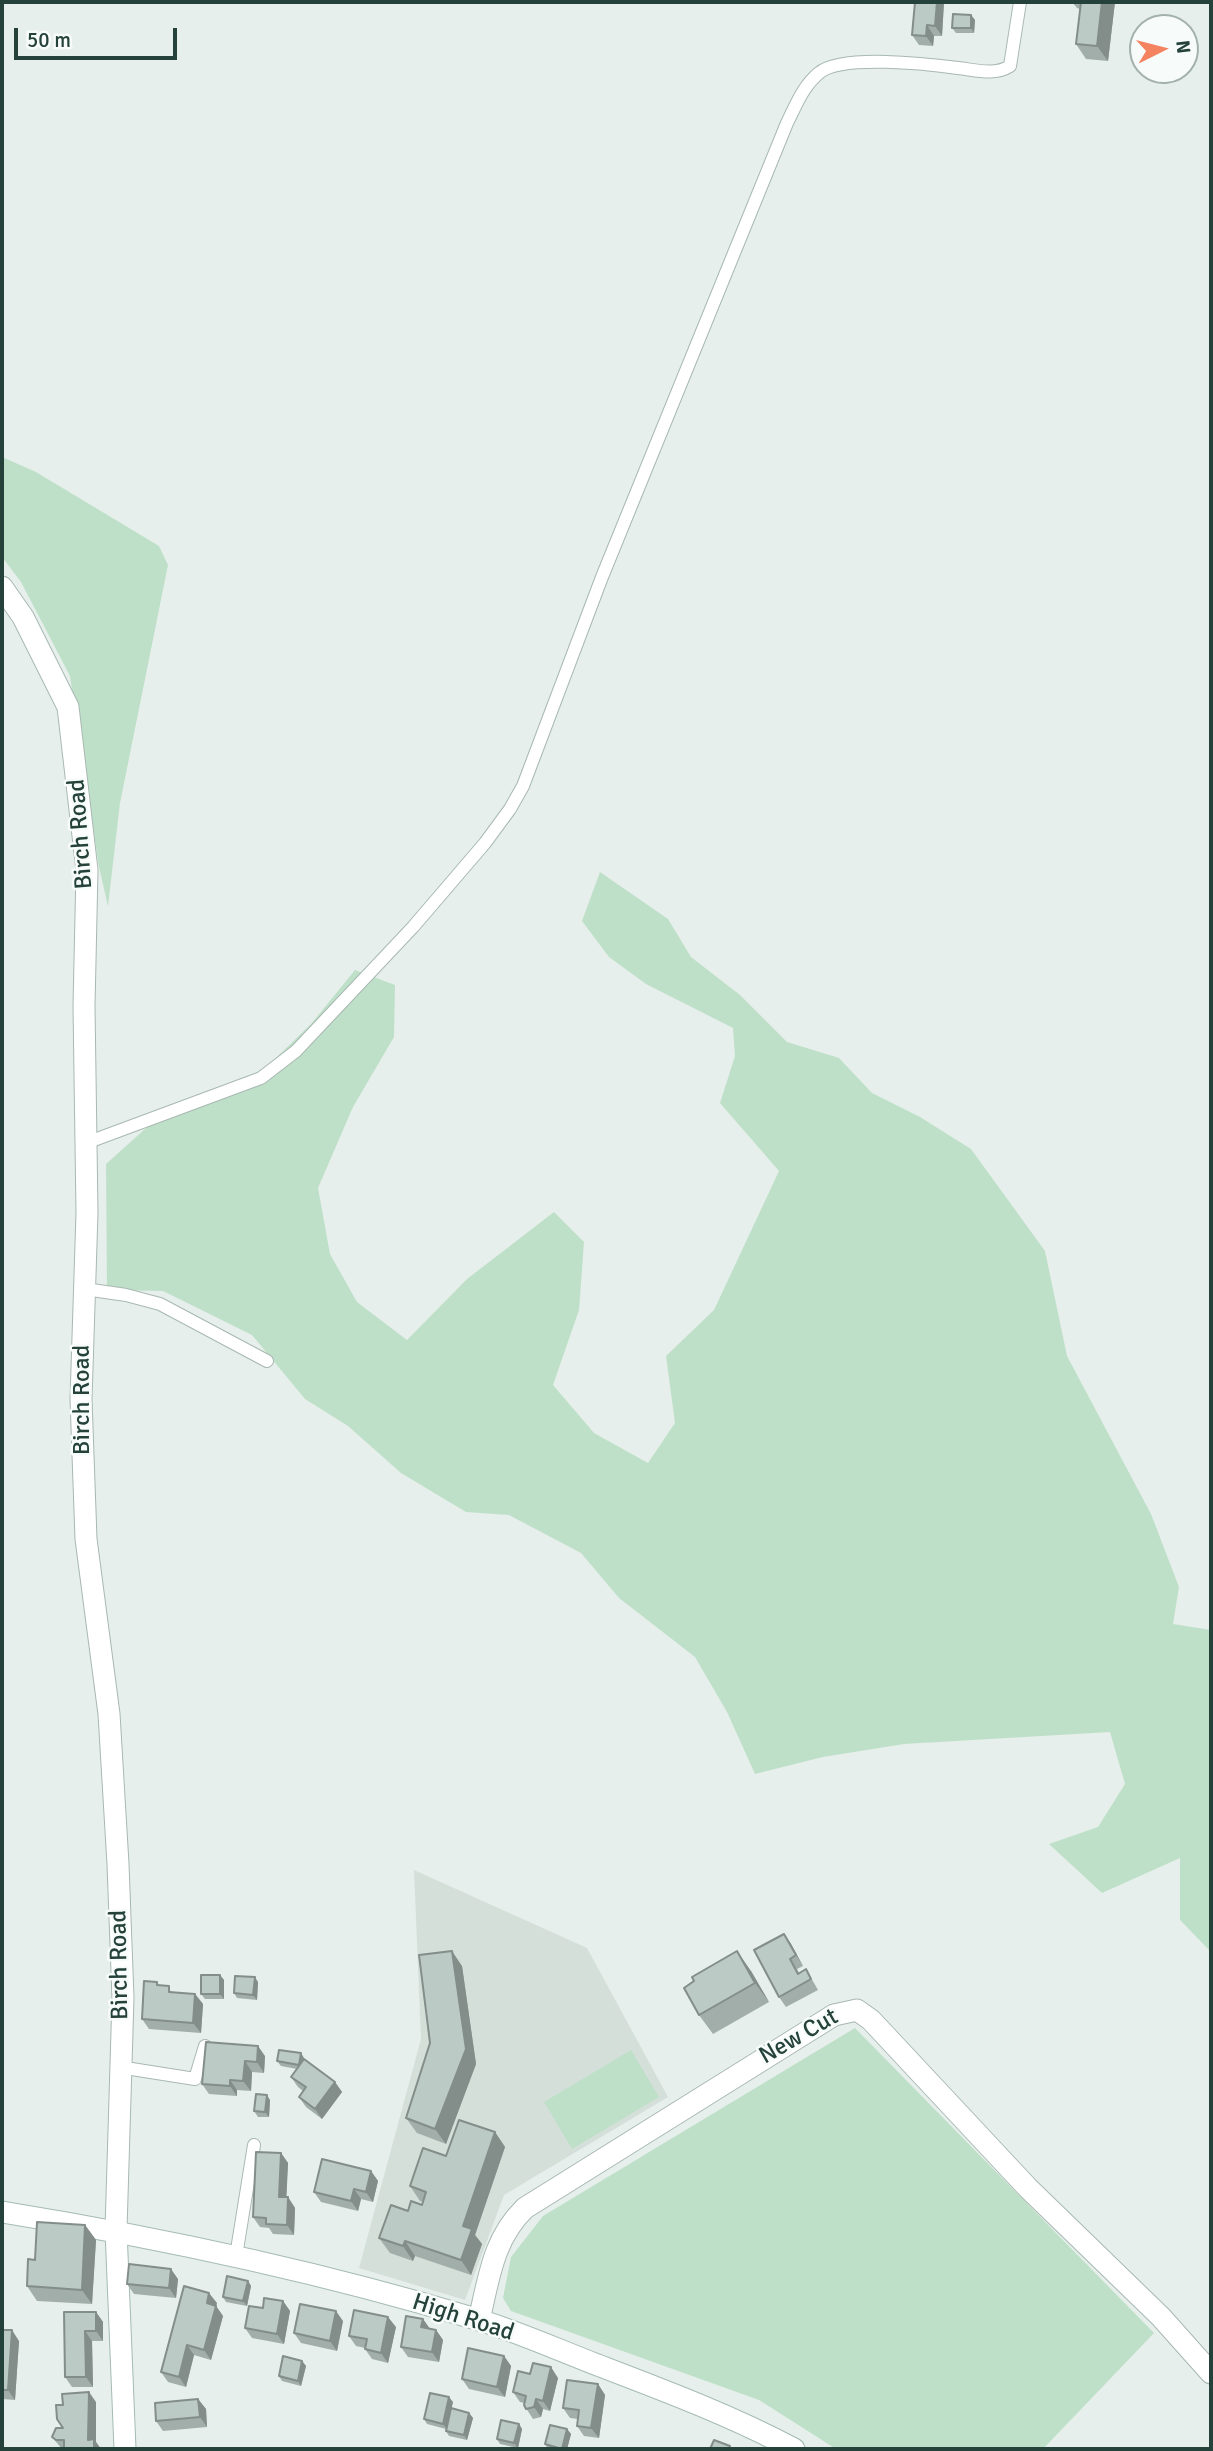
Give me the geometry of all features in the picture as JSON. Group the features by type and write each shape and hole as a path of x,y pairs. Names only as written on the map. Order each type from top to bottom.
{"street":[{"name":"Birch Road","path":"2,587 23,617 68,707 87,870 85,1289 81,1399 86,1539 110,1728 123,1998 116,2230 125,2449"},
{"name":"New Cut","path":"479,2320 496,2249 508,2225 525,2208 677,2116 811,2028 846,2010 857,2010 879,2028 1028,2188 1161,2318 1211,2373"},
{"name":"High Road","path":"2,2212 116,2230 236,2256 479,2320 684,2398 750,2426 794,2449"}],"lane":[{"path":"86,1143 261,1078 296,1051 355,990 485,843 523,786 602,577 787,123 804,88 821,71 860,62 934,65 1000,72 1010,66 1020,2"},
{"path":"85,1289 126,1295 160,1304 267,1362"},
{"path":"120,2067 195,2079 205,2046"},
{"path":"236,2256 254,2145"}],"shaded area":[{"path":"414,1870 587,1948 668,2097 504,2195 465,2300 359,2268 421,2039"}],"green space":[{"path":"2,457 36,472 159,546 168,565 120,803 108,906 99,867 70,676 21,582 2,557"},
{"path":"600,872 668,919 691,957 740,995 787,1042 839,1058 872,1093 920,1117 971,1149 1045,1251 1067,1356 1151,1514 1179,1587 1173,1624 1211,1630 1211,1952 1180,1920 1180,1858 1102,1893 1049,1844 1098,1827 1125,1784 1110,1732 904,1744 823,1757 755,1774 727,1712 695,1657 619,1598 581,1553 509,1515 466,1512 401,1473 348,1426 305,1399 252,1335 163,1291 107,1290 106,1164 155,1120 243,1090 311,1024 355,970 395,985 394,1037 353,1107 318,1188 330,1254 357,1302 407,1340 467,1279 554,1212 584,1242 579,1310 553,1385 594,1433 648,1463 675,1423 666,1356 714,1310 779,1171 720,1103 735,1056 733,1028 646,984 609,957 582,921"},
{"path":"855,2028 1154,2333 1043,2449 836,2449 759,2400 511,2311 503,2298 511,2257 543,2216"},
{"path":"631,2050 659,2097 572,2149 544,2102"}],"building":[{"path":"915,2 937,2 935,26 927,25 926,36 912,35"},
{"path":"1081,2 1102,2 1097,46 1076,44"},
{"path":"953,14 971,15 971,28 952,28"},
{"path":"784,1934 796,1955 790,1959 798,1974 806,1969 811,1979 779,1997 754,1950"},
{"path":"452,1951 466,2049 435,2129 406,2118 430,2043 419,1955"},
{"path":"737,1951 755,1983 699,2015 684,1988 694,1981 692,1977"},
{"path":"201,1975 220,1975 220,1994 201,1994"},
{"path":"235,1976 255,1977 253,1995 234,1993"},
{"path":"144,1981 169,1986 169,1992 195,1994 193,2023 142,2019"},
{"path":"206,2042 258,2046 257,2062 245,2061 243,2081 230,2080 230,2086 202,2084"},
{"path":"279,2050 301,2053 299,2065 277,2061"},
{"path":"304,2059 335,2082 315,2109 299,2097 306,2087 291,2077"},
{"path":"256,2094 267,2095 265,2112 254,2111"},
{"path":"459,2120 495,2132 463,2226 472,2229 461,2260 405,2241 403,2246 379,2238 391,2205 408,2211 411,2201 422,2205 426,2192 410,2186 423,2148 446,2156"},
{"path":"256,2152 281,2153 279,2197 288,2197 287,2225 266,2224 266,2218 253,2217"},
{"path":"322,2159 371,2171 366,2192 354,2189 351,2201 314,2192"},
{"path":"37,2222 85,2225 82,2290 27,2286 28,2259 35,2260"},
{"path":"129,2264 171,2269 169,2288 127,2284"},
{"path":"227,2276 248,2281 243,2301 223,2297"},
{"path":"184,2286 209,2293 207,2303 216,2306 204,2350 187,2345 179,2377 161,2372"},
{"path":"264,2298 283,2301 277,2334 245,2328 249,2306 263,2308"},
{"path":"300,2304 336,2311 330,2341 294,2333"},
{"path":"354,2310 388,2317 381,2353 365,2349 367,2339 349,2336"},
{"path":"64,2312 96,2312 96,2331 85,2331 86,2377 65,2377"},
{"path":"406,2316 423,2319 421,2327 436,2330 432,2352 401,2347"},
{"path":"2,2330 12,2330 8,2390 2,2390"},
{"path":"468,2348 504,2356 497,2387 462,2379"},
{"path":"283,2356 302,2361 298,2381 279,2376"},
{"path":"533,2363 551,2367 543,2401 536,2399 534,2407 526,2409 526,2396 513,2392 518,2371 530,2374"},
{"path":"567,2380 598,2384 591,2428 577,2426 579,2410 563,2408"},
{"path":"89,2392 88,2440 94,2439 94,2449 64,2449 64,2440 52,2437 56,2428 63,2428 57,2419 56,2405 63,2405 62,2394"},
{"path":"430,2393 449,2397 443,2424 424,2419"},
{"path":"198,2399 200,2417 156,2421 155,2403"},
{"path":"451,2408 469,2413 464,2435 446,2431"},
{"path":"501,2420 519,2424 514,2443 497,2439"},
{"path":"550,2425 567,2429 562,2449 545,2444"},
{"path":"714,2440 730,2446 728,2449 710,2449"}]}
